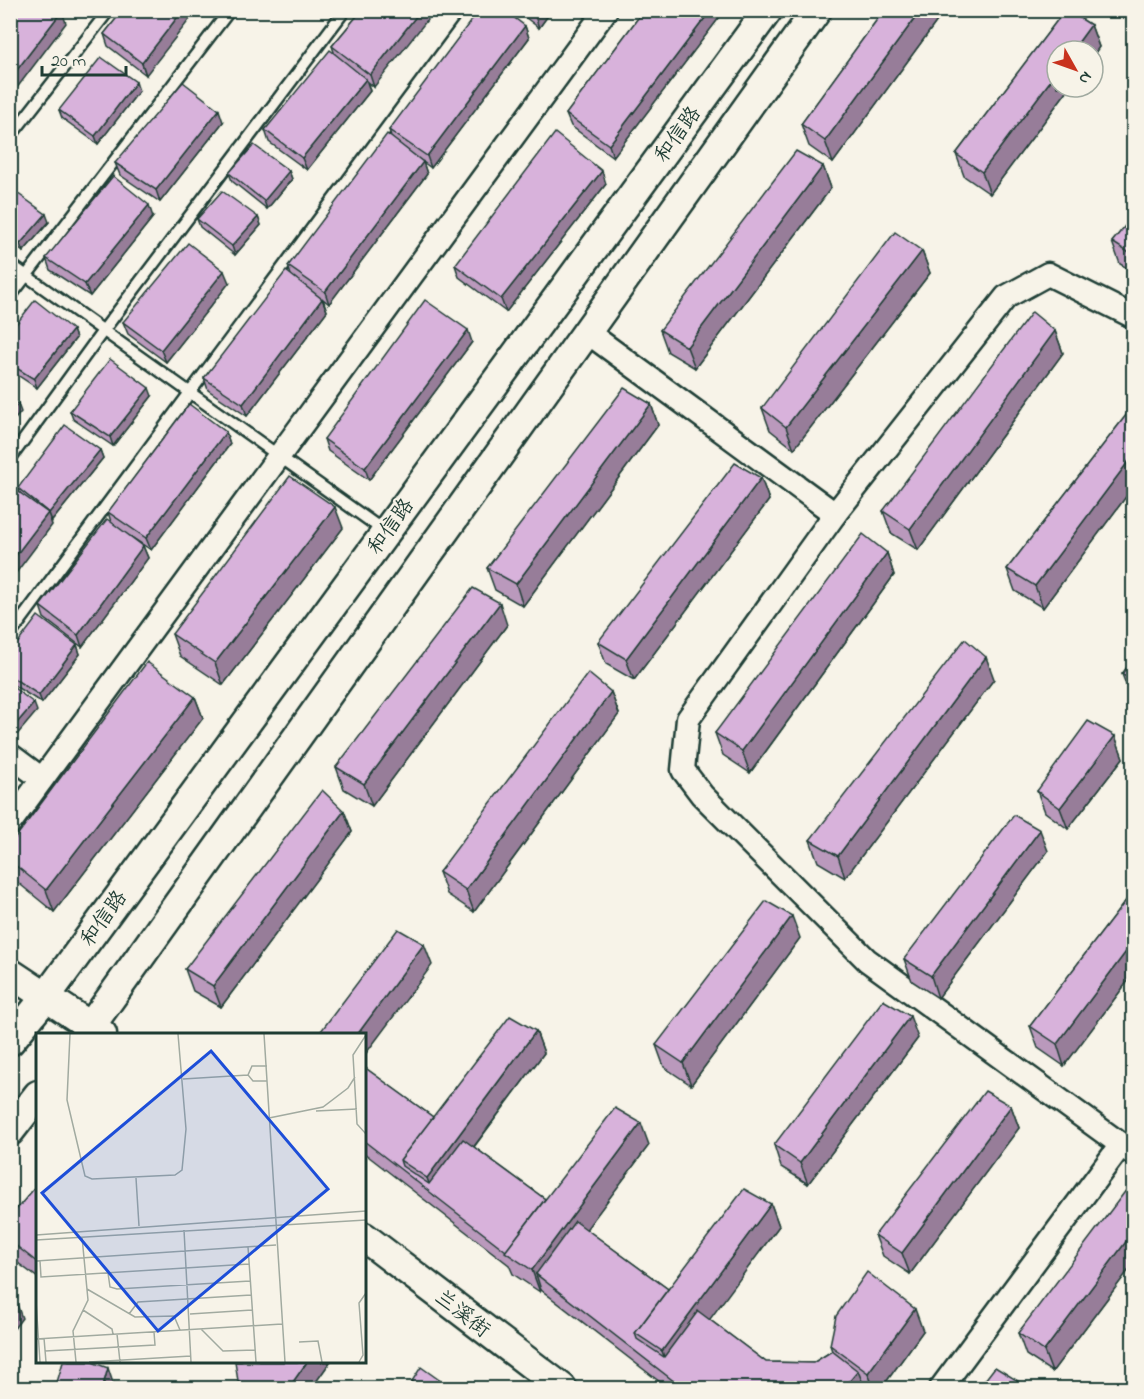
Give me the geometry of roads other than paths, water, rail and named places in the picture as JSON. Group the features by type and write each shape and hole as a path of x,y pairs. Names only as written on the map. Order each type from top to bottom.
{"street":[{"path":"10,823 606,10"},
{"name":"和信路","path":"93,1032 817,10"},
{"name":"和信路","path":"10,1041 45,998 766,11"},
{"path":"941,1389 1127,1149 867,960 702,795 683,770 688,719 835,514 1005,297 1048,274 1134,317"},
{"path":"587,332 835,514"},
{"path":"10,755 42,779"},
{"path":"10,973 93,1032"},
{"path":"10,1131 36,1098"},
{"name":"兰溪街","path":"366,1239 562,1389"}],"lane":[{"path":"10,137 109,10"},
{"path":"10,297 230,10"},
{"path":"10,459 103,331 345,10"},
{"path":"10,635 474,10"},
{"path":"10,264 386,533"}]}
